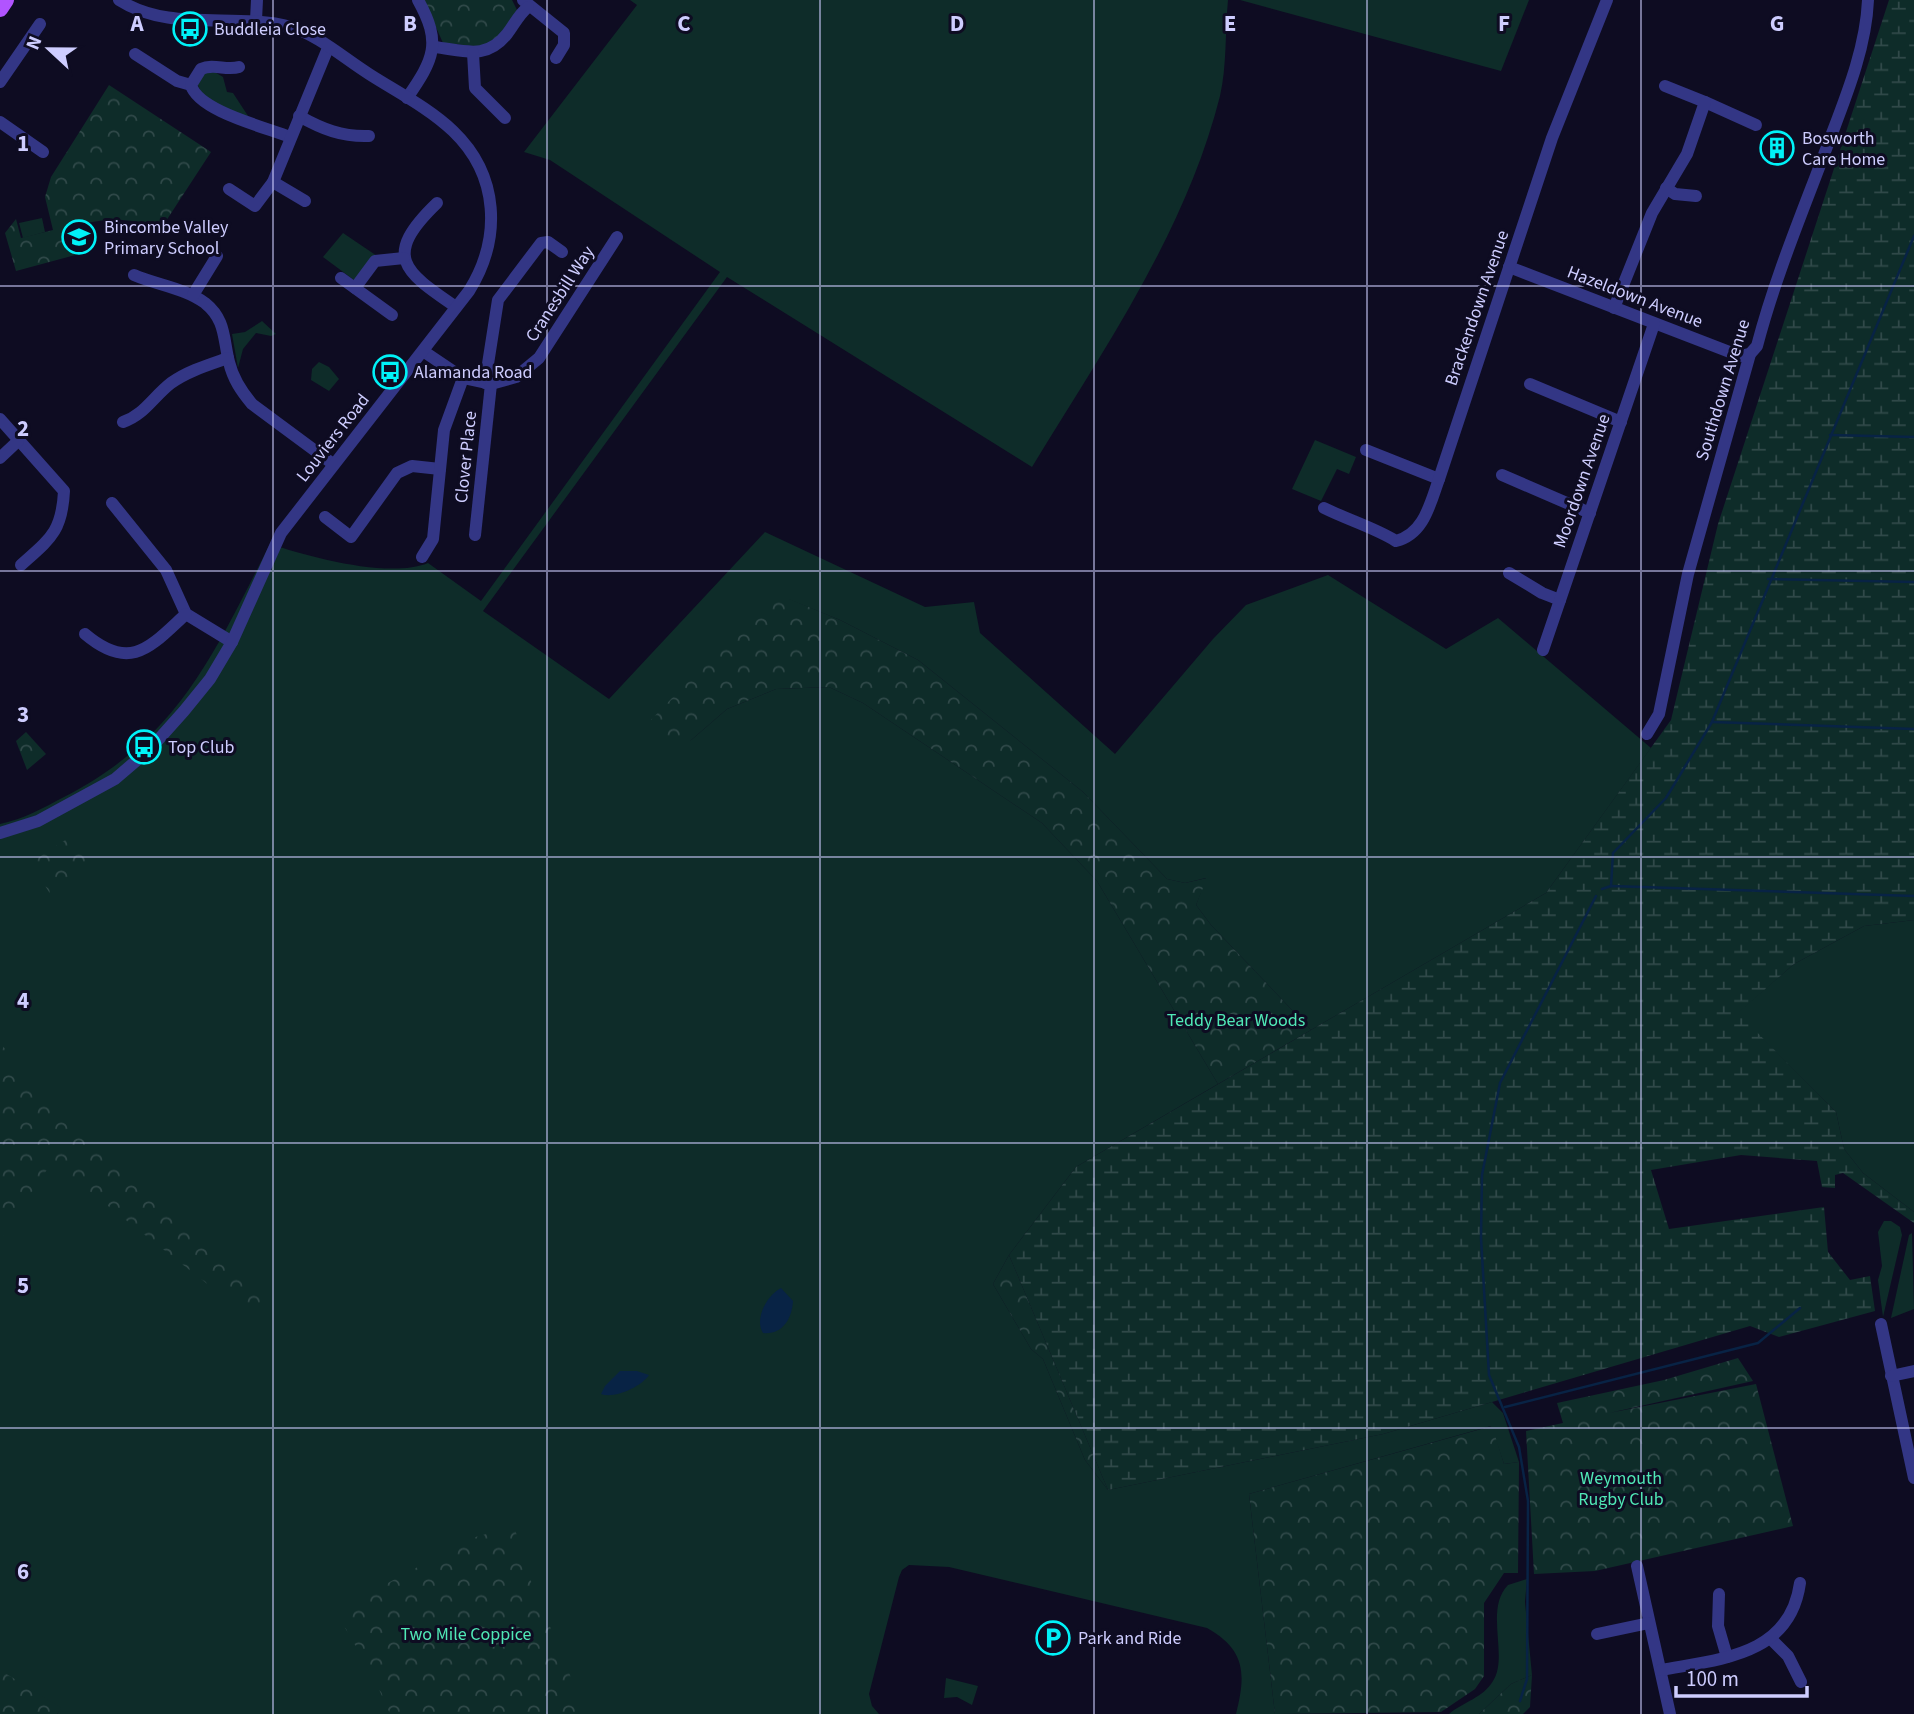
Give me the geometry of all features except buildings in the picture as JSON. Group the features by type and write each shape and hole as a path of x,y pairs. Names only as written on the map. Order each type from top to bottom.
{"main road":[{"path":"0,9 6,0"}],"street":[{"name":"Louviers Road","path":"0,832 38,821 115,779 150,749 211,679 232,642 281,533 332,464 470,291 487,259 493,222 489,189 469,148 452,130 328,48 294,28 256,20 175,19 137,10 119,0"},
{"path":"256,20 257,0"},
{"path":"407,99 434,47 432,29 418,0"},
{"name":"Brackendown Avenue","path":"1324,508 1359,525 1374,528 1396,541 1411,537 1421,523 1439,479 1552,138 1607,0"},
{"name":"Southdown Avenue","path":"1647,734 1659,714 1688,574 1749,354 1757,346 1776,282 1844,102 1865,30 1868,0"},
{"path":"434,47 473,53 495,46 526,4 564,33 564,45 556,58"},
{"path":"0,82 40,24"},
{"path":"229,189 255,206 273,181 328,48"},
{"path":"473,53 475,88 505,118"},
{"path":"135,54 177,81 191,85"},
{"path":"231,86 233,69 206,66 194,76 191,85 204,102 290,137"},
{"path":"1665,86 1756,125"},
{"path":"1614,308 1652,213 1687,154 1705,102"},
{"path":"299,116 333,132 369,136"},
{"path":"0,122 43,152"},
{"path":"273,181 305,201"},
{"path":"1667,188 1675,194 1696,196"},
{"path":"438,203 424,216 407,240 404,258 413,276 456,307"},
{"name":"Cranesbill Way","path":"488,383 516,377 539,358 617,237"},
{"name":"Clover Place","path":"475,535 498,300 541,243 548,242 562,252"},
{"path":"193,296 217,256"},
{"path":"355,288 375,261 404,258"},
{"name":"Hazeldown Avenue","path":"1509,267 1741,356 1749,354"},
{"path":"135,275 193,296 214,312 222,324 236,384 252,404 332,464"},
{"path":"341,278 392,316"},
{"name":"Moordown Avenue","path":"1543,650 1654,324"},
{"path":"424,351 463,378 488,383"},
{"path":"123,422 139,417 169,384 188,373 228,358"},
{"path":"422,557 433,539 444,430 463,378"},
{"path":"1531,384 1621,422"},
{"path":"0,419 64,491 63,515 55,536 21,565"},
{"path":"0,458 19,441"},
{"path":"1366,450 1439,479"},
{"path":"325,517 351,537 397,473 412,466 440,469"},
{"path":"1502,475 1590,513"},
{"path":"112,503 166,570 186,614 232,642"},
{"path":"1509,573 1542,593 1560,600"},
{"path":"85,634 106,649 121,654 146,650 186,614"},
{"path":"1881,1324 1914,1478"},
{"path":"1891,1376 1914,1371"},
{"path":"1637,1566 1670,1714"},
{"path":"1661,1670 1747,1652 1770,1639 1788,1620 1800,1583"},
{"path":"1719,1594 1718,1626 1727,1657"},
{"path":"1597,1634 1650,1623"},
{"path":"1770,1639 1788,1656 1801,1682"}],"green space":[{"path":"424,0 512,0 517,10 501,34 484,47 443,43"},
{"path":"630,0 1228,0 1225,61 1220,96 1205,146 1165,242 1114,333 1032,467 727,277 483,611 609,699 765,532 925,607 974,602 980,633 1115,754 1213,639 1246,605 1328,575 1446,649 1498,618 1651,748 1546,893 1311,1030 1211,925 1196,905 1206,878 1185,883 1167,879 1083,792 918,660 840,620 788,599 690,741 727,709 776,689 829,687 863,703 1042,823 1097,881 1218,1084 1076,1167 1009,1255 993,1284 1031,1349 1043,1359 1085,1460 1108,1490 1383,1434 1492,1402 1503,1413 1519,1462 1504,1464 1491,1426 1249,1494 1275,1714 1236,1714 1242,1675 1240,1664 1229,1645 1207,1628 949,1567 909,1565 902,1570 899,1577 869,1694 872,1706 879,1714 57,1714 61,1708 0,1671 0,824 41,809 104,774 137,748 165,720 211,656 270,544 327,560 371,567 392,569 428,563 481,601 720,272 550,160 524,152 637,5"},
{"path":"1240,0 1529,0 1501,71"},
{"path":"1889,0 1914,0 1914,920 1864,926 1794,964 1738,1013 1836,1112 1844,1149 1863,1173 1914,1212 1914,1223 1843,1173 1835,1175 1835,1188 1822,1187 1817,1161 1741,1155 1651,1170 1669,1229 1824,1207 1828,1252 1850,1280 1870,1276 1875,1311 1779,1337 1750,1326 1383,1434 1108,1490 1009,1255 1076,1167 1546,893 1671,720 1718,524"},
{"path":"213,71 223,77 227,92 233,93 250,119 205,99 196,82 203,73"},
{"path":"109,85 211,152 164,224 112,219 72,225 79,254 16,271 5,233 16,219 21,238 53,230 45,197 51,177"},
{"path":"42,218 45,232 23,238 19,223"},
{"path":"343,233 377,256 354,280 323,257"},
{"path":"262,321 276,334 271,336 256,333 243,349 238,368 232,334 245,332"},
{"path":"319,362 329,367 339,379 329,391 311,380 312,369"},
{"path":"1315,440 1356,457 1349,474 1337,469 1321,501 1292,489"},
{"name":"Teddy Bear Woods","path":"782,596 840,620 918,660 1083,792 1167,879 1185,883 1207,878 1196,905 1211,925 1311,1030 1218,1084 1097,881 1042,823 863,703 829,687 776,689 727,709 690,741 657,743 645,726 759,608"},
{"path":"26,732 46,754 27,770 16,741"},
{"path":"79,831 100,863 51,895 30,863"},
{"path":"1914,920 1914,1212 1863,1173 1844,1149 1836,1112 1737,1013 1794,964 1864,926"},
{"path":"0,1043 83,1139 271,1301 243,1312 52,1162 0,1240"},
{"path":"1884,1221 1891,1221 1900,1227 1902,1235 1883,1317 1878,1280 1882,1266 1878,1232"},
{"path":"1912,1233 1914,1309 1891,1318 1909,1235"},
{"path":"1009,1255 1108,1490 1085,1460 1043,1359 1031,1349 993,1284"},
{"name":"Weymouth Rugby Club","path":"1738,1358 1753,1381 1609,1413 1756,1384 1793,1526 1595,1571 1534,1574 1526,1431 1563,1423 1557,1403 1664,1380"},
{"path":"1492,1426 1504,1464 1519,1462 1518,1573 1504,1573 1484,1603 1484,1676 1475,1689 1441,1712 1275,1714 1249,1494"},
{"name":"Two Mile Coppice","path":"514,1526 534,1591 565,1660 583,1714 390,1714 373,1676 340,1619 341,1608 472,1538"},
{"path":"1527,1579 1525,1602 1532,1675 1511,1684 1479,1714 1449,1714 1484,1692 1493,1681 1499,1659 1497,1620 1501,1595 1508,1585"},
{"path":"0,1670 62,1708 57,1714 0,1714"},
{"path":"1532,1675 1530,1707 1523,1714 1479,1714 1511,1684"},
{"path":"946,1678 978,1686 972,1705 957,1697 944,1698"}],"water":[{"path":"781,1288 793,1301 791,1314 781,1328 763,1333 760,1321 763,1308"},
{"path":"620,1371 637,1371 649,1375 627,1391 613,1395 601,1394 605,1386"}],"waterway":[{"path":"1611,886 1613,853 1666,798 1712,722 1914,236"},
{"path":"1830,435 1914,437"},
{"path":"1768,579 1914,582"},
{"path":"1712,722 1914,729"},
{"path":"1602,889 1611,886 1914,896"},
{"path":"1520,1701 1527,1679 1528,1501 1519,1447 1489,1375 1481,1238 1482,1175 1500,1083 1596,896"},
{"path":"1505,1407 1758,1343 1800,1308"}],"place":[{"name":"Buddleia Close","path":"190,29"},
{"name":"Bosworth Care Home","path":"1777,148"},
{"name":"Bincombe Valley Primary School","path":"79,237"},
{"name":"Alamanda Road","path":"390,372"},
{"name":"Top Club","path":"144,747"},
{"name":"Park and Ride","path":"1053,1638"}]}
